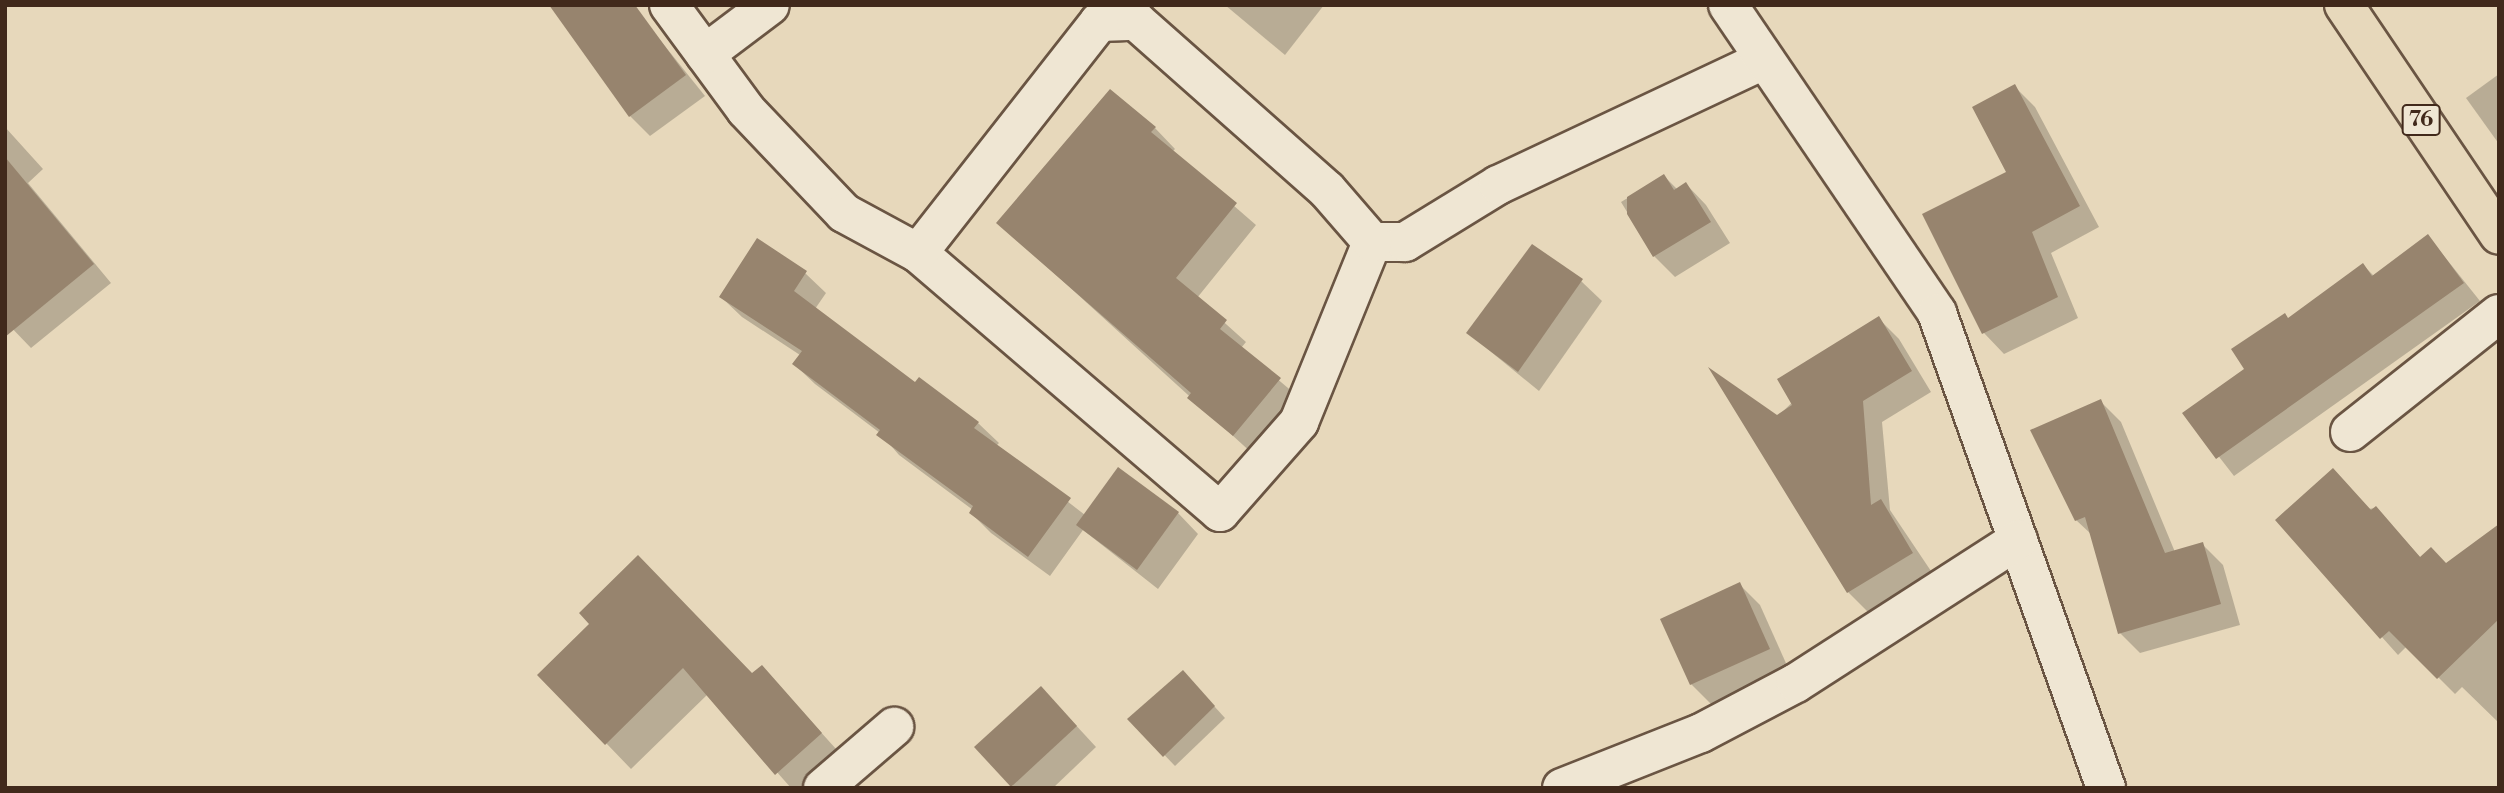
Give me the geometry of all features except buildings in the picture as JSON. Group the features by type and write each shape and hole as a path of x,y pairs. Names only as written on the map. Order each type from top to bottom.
{"main road":[{"name":"76","path":"2344,5 2499,235"}],"street":[{"path":"670,5 746,110 844,213 918,253 1220,512 1299,422 1373,242"},
{"path":"705,54 769,5"},
{"path":"1728,5 1762,61 1937,313 2106,788"},
{"path":"918,253 1099,22 1136,21 1327,190 1373,242 1405,242 1498,185 1762,61"},
{"path":"2350,432 2499,314"},
{"path":"1562,788 1701,733 1796,684 2018,540"},
{"path":"823,788 894,727"}]}
